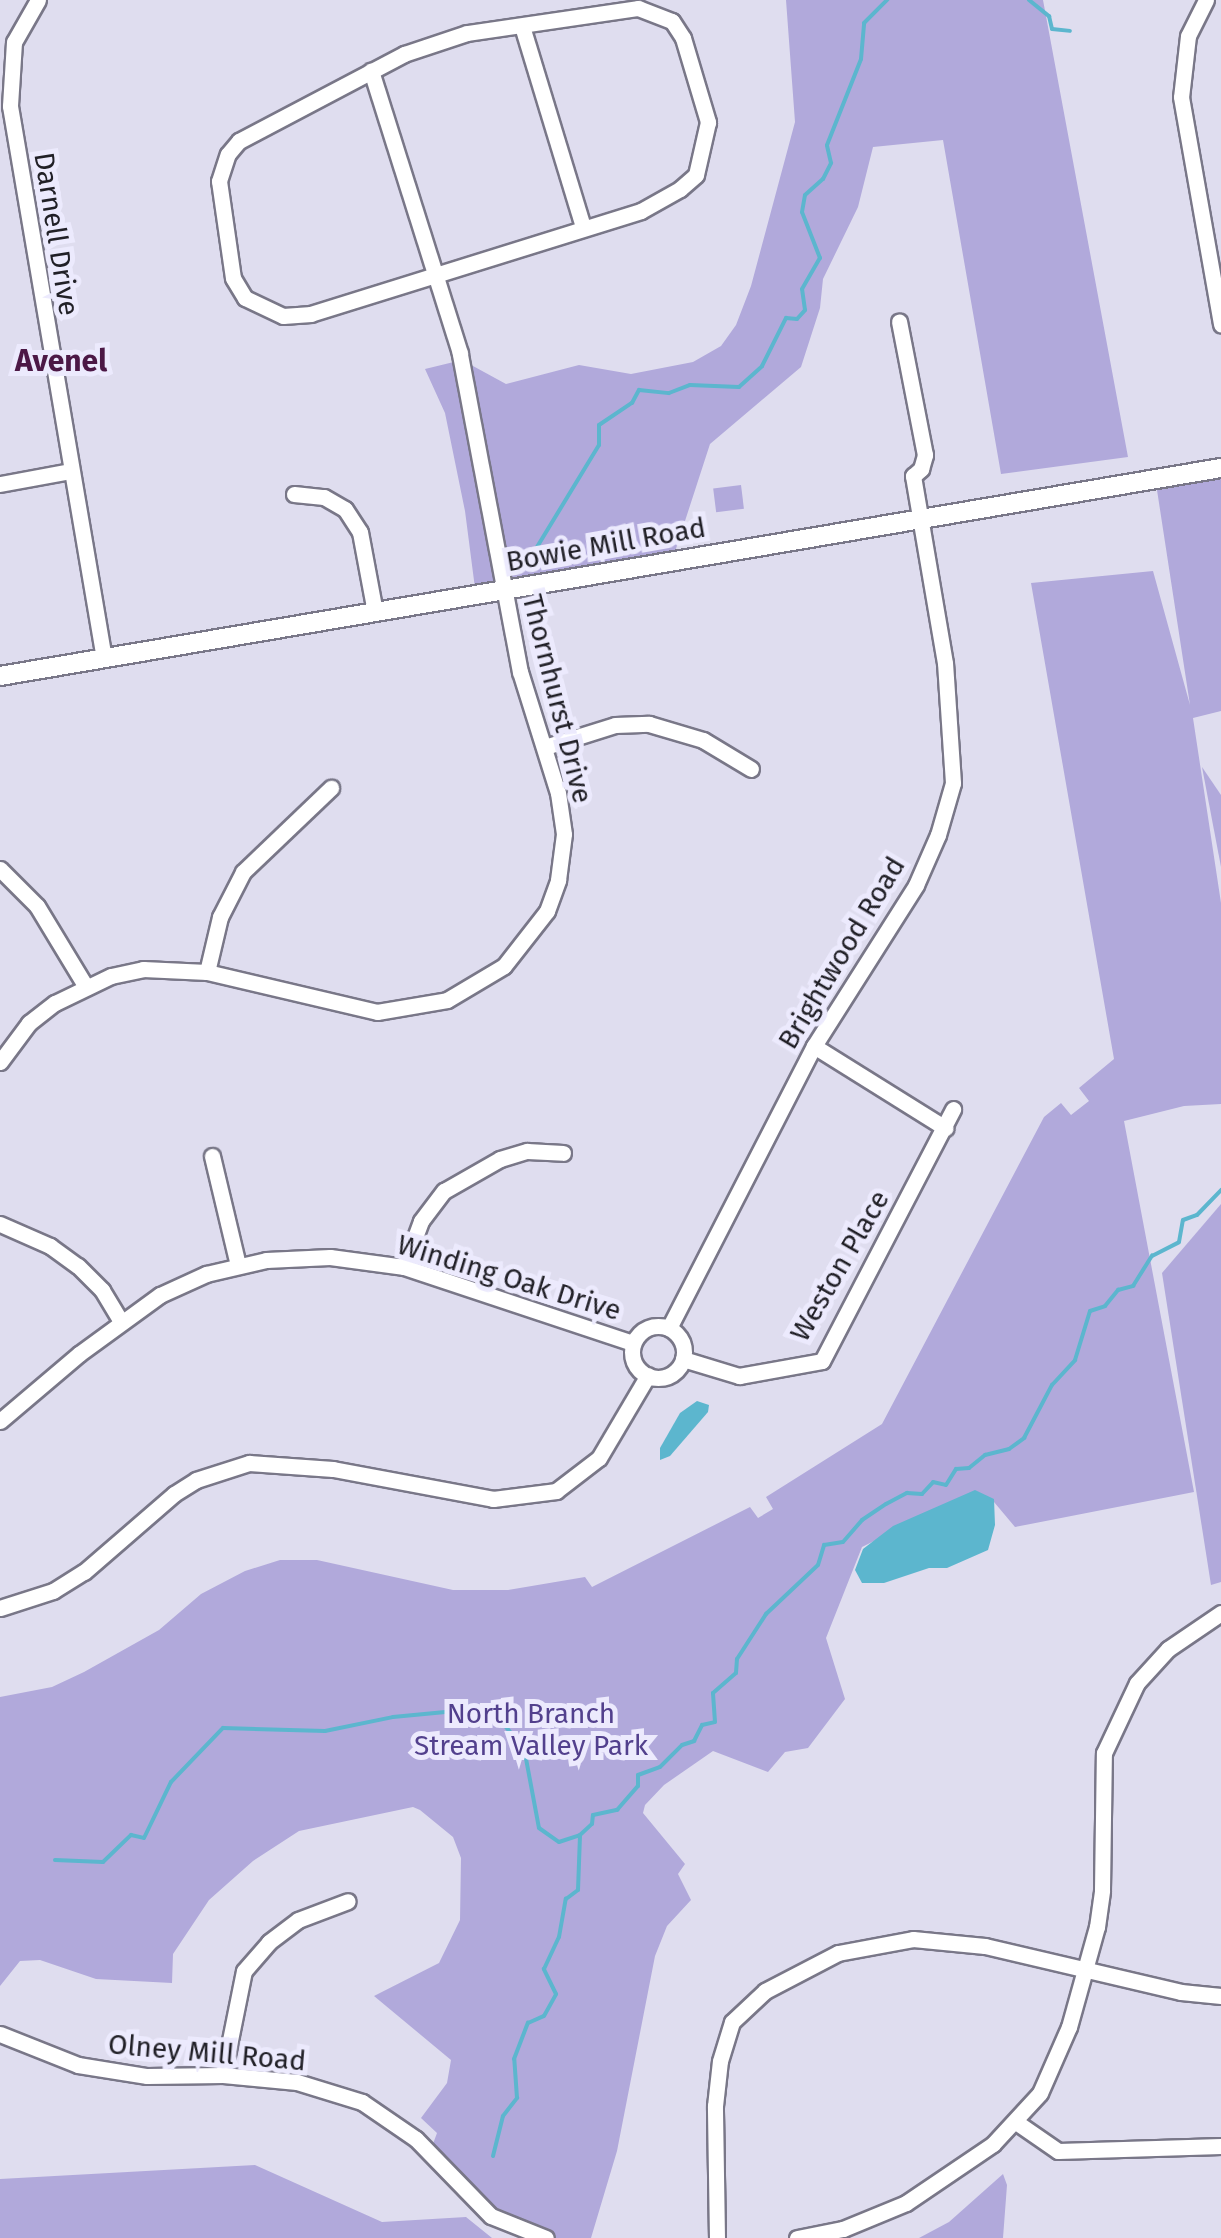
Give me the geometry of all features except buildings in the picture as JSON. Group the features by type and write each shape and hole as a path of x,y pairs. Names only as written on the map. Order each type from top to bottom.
{"street":[{"name":"Darnell Drive","path":"38,0 14,42 10,106 104,659"},
{"path":"1206,0 1188,36 1181,97 1221,325"},
{"path":"638,8 672,21 690,56 708,122 696,174 656,204 311,314 283,316 245,298 233,278 219,180 228,154 251,134 404,54 467,33 522,26 638,8"},
{"path":"522,26 583,227"},
{"name":"Thornhurst Drive","path":"0,1062 29,1023 86,987 142,969 207,972 377,1012 447,1000 484,981 535,932 558,880 564,834 545,747 520,672 460,353 371,71"},
{"name":"Brightwood Road","path":"669,1328 814,1046 916,885 938,835 952,784 945,664 913,476 925,462 925,454 899,321"},
{"name":"Bowie Mill Road","path":"0,676 1221,468"},
{"path":"0,484 70,471"},
{"path":"294,494 324,497 346,509 360,532 375,612"},
{"path":"545,747 614,725 649,724 702,740 752,769"},
{"path":"207,972 220,917 244,872 331,788"},
{"path":"0,868 37,906 86,987"},
{"path":"814,1046 945,1128"},
{"name":"Weston Place","path":"684,1359 739,1376 822,1361 953,1109"},
{"path":"404,1267 420,1221 444,1191 500,1159 527,1151 563,1153"},
{"path":"212,1156 238,1265"},
{"path":"0,1224 50,1246 78,1266 102,1290 121,1322"},
{"name":"Winding Oak Drive","path":"0,1420 160,1295 238,1265 330,1257 404,1267 634,1343"},
{"path":"669,1328 680,1338 684,1359 670,1375 648,1376 634,1363 634,1343 646,1329 669,1328"},
{"path":"0,1608 54,1591 84,1572 174,1494 196,1480 248,1463 332,1469 493,1499 556,1491 599,1458 648,1376"},
{"path":"796,2238 843,2229 906,2203 993,2144 1040,2094 1069,2028 1100,1908 1104,1753 1118,1716 1137,1683 1168,1650 1221,1613"},
{"path":"223,2075 232,2014 244,1971 269,1942 298,1920 348,1901"},
{"path":"717,2238 715,2106 720,2061 732,2022 765,1991 838,1953 913,1939 985,1946 1082,1971 1221,1996"},
{"name":"Olney Mill Road","path":"0,2034 78,2065 147,2076 223,2075 297,2082 362,2102 416,2139 491,2216 546,2238"},
{"path":"1016,2122 1058,2151 1221,2146"}],"green space":[{"path":"786,0 1043,0 1128,457 1001,474 943,140 873,147 858,207 823,279 820,308 801,367 710,444 672,561 476,596 465,511 445,413 425,369 462,360 506,384 579,365 631,374 693,362 721,346 736,325 751,286 795,122"},
{"name":"North Branch Stream Valley Park","path":"1221,468 1221,711 1193,718 1221,903 1221,1104 1184,1106 1124,1121 1194,1492 1015,1527 994,1502 969,1494 862,1547 826,1638 845,1699 808,1748 785,1752 768,1772 713,1751 664,1785 645,1805 643,1813 685,1864 678,1874 691,1900 667,1926 655,1956 617,2151 591,2238 546,2238 491,2216 430,2152 437,2133 421,2118 447,2083 451,2060 374,1996 439,1963 460,1920 461,1858 453,1837 413,1807 299,1831 253,1861 209,1900 173,1954 172,1983 96,1979 40,1960 20,1961 0,1986 0,1697 52,1687 84,1672 159,1630 201,1594 245,1571 280,1560 317,1560 453,1590 508,1590 585,1577 592,1587 750,1507 758,1518 773,1509 766,1497 882,1424 1044,1117 1061,1103 1071,1115 1089,1101 1079,1088 1114,1059 1031,583 1153,571 1190,705 1155,477"},
{"path":"741,485 744,509 716,512 713,488"},
{"path":"1202,767 1221,795 1221,867"},
{"path":"1221,1204 1221,1582 1211,1585 1162,1273"},
{"path":"255,2165 382,2222 466,2217 492,2238 0,2238 0,2179"},
{"path":"1003,2174 1007,2185 1003,2238 919,2238 949,2222"}],"water":[{"path":"697,1401 709,1405 708,1412 670,1456 660,1460 660,1448 680,1413"},
{"path":"975,1490 994,1499 995,1525 988,1550 947,1568 929,1568 884,1583 862,1583 855,1570 863,1549 893,1526"}],"waterway":[{"path":"537,547 599,445 599,425 632,403 639,390 669,393 690,385 739,387 762,366 786,318 797,319 805,310 802,289 820,258 802,212 805,195 823,179 831,163 827,145 861,59 864,23 887,0"},
{"path":"1029,0 1049,16 1052,29 1070,31"},
{"path":"55,1860 103,1862 131,1835 144,1838 171,1782 223,1728 325,1731 393,1717 477,1709 505,1726 524,1748 539,1828 559,1842 580,1835 592,1824 593,1815 617,1810 638,1786 638,1775 660,1767 682,1745 694,1741 702,1725 715,1722 713,1693 736,1673 737,1659 766,1614 818,1565 824,1545 843,1542 862,1520 886,1504 907,1493 922,1494 933,1482 946,1485 956,1469 969,1468 985,1455 1009,1449 1024,1438 1052,1385 1075,1360 1090,1311 1105,1306 1118,1290 1133,1286 1152,1256 1179,1242 1183,1220 1197,1215 1221,1190"},
{"path":"493,2156 503,2116 517,2098 514,2059 528,2023 544,2016 556,1994 544,1969 559,1937 566,1899 578,1890 580,1835"}],"district":[{"name":"Avenel","path":"61,361"}]}
